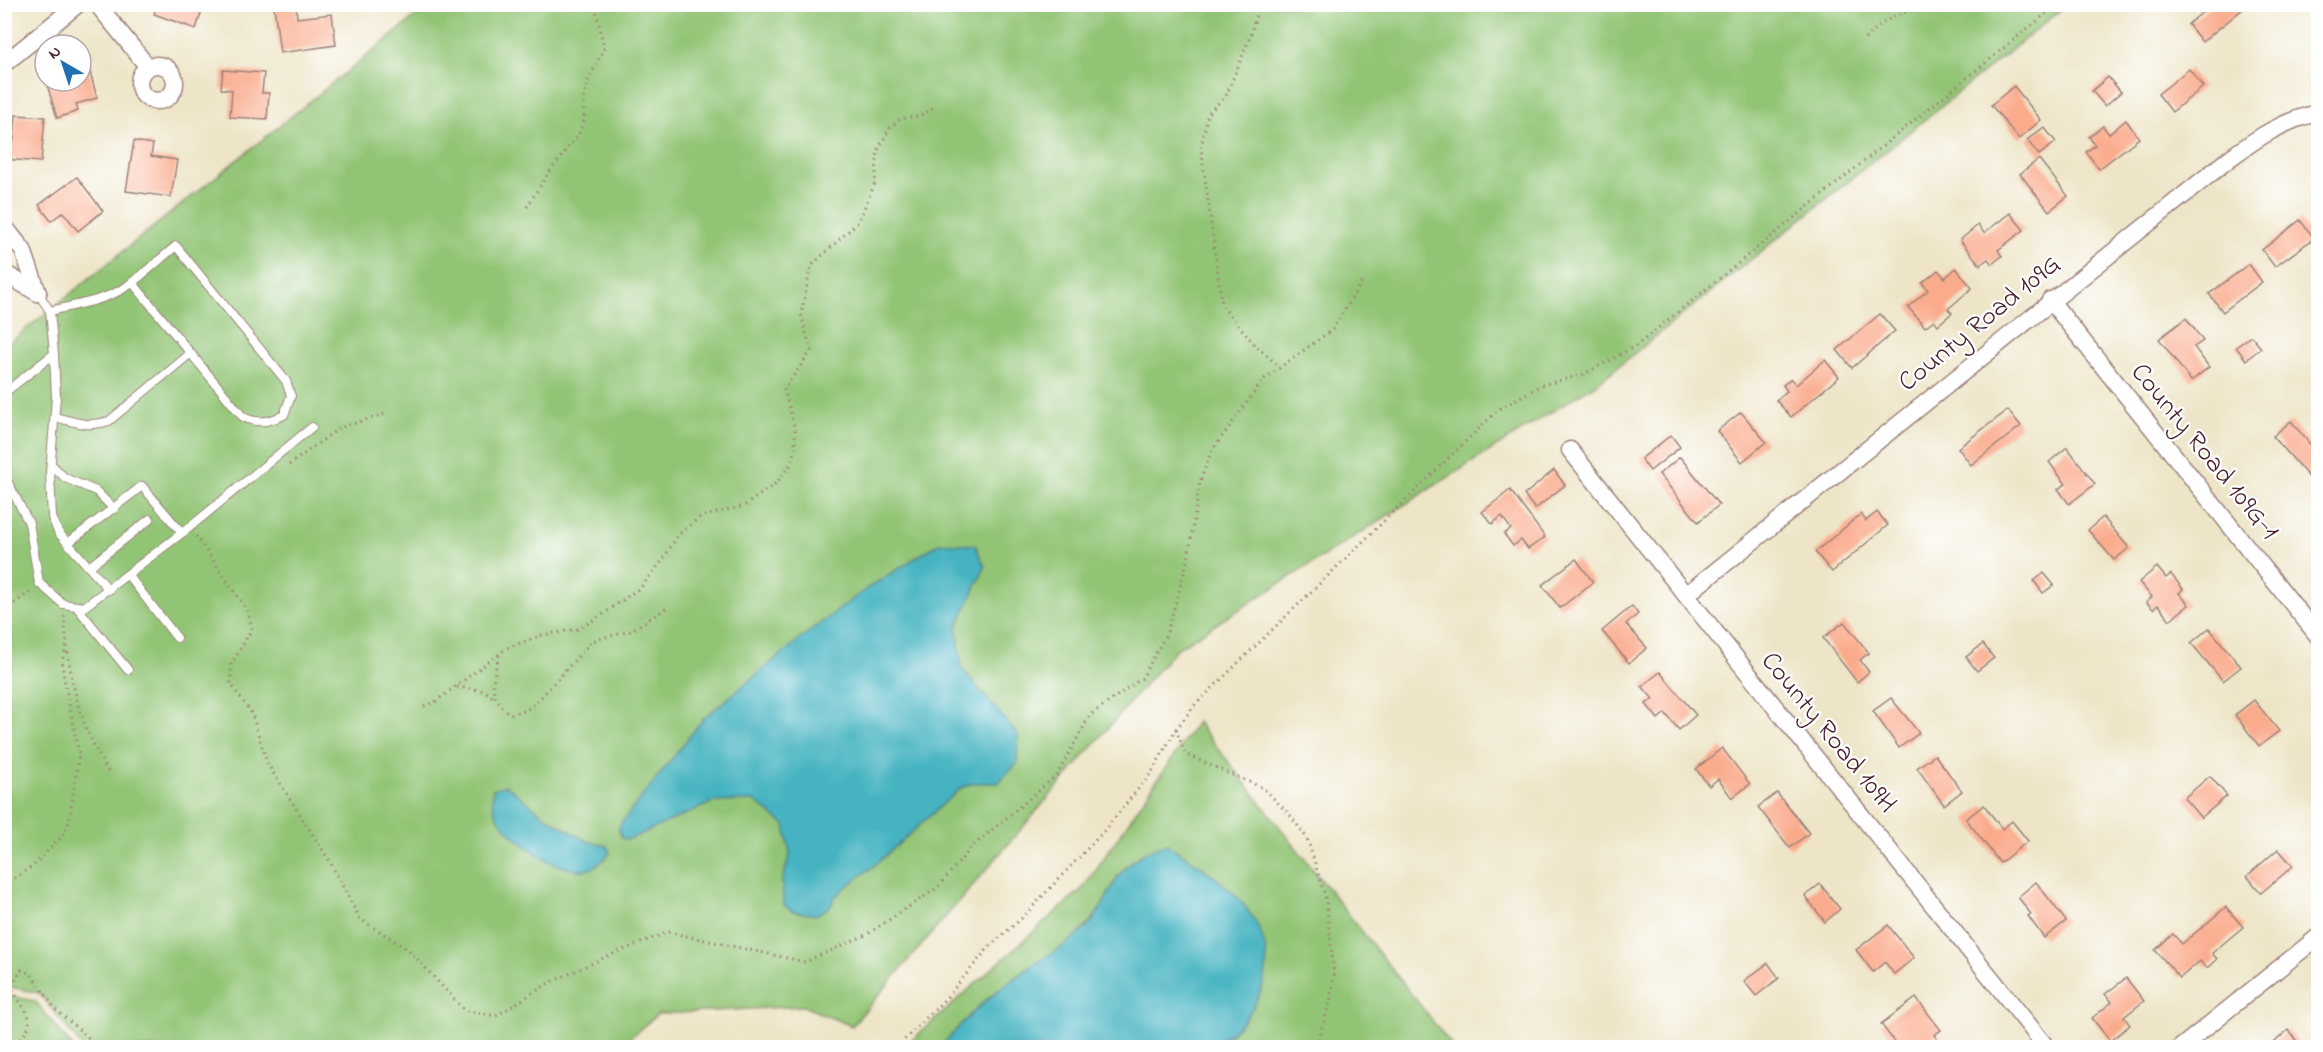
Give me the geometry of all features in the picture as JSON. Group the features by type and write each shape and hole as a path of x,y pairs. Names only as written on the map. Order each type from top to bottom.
{"street":[{"path":"4,64 78,4"},
{"path":"97,4 147,67"},
{"name":"County Road 109G","path":"1686,595 2050,300 2252,142 2284,123 2319,113"},
{"path":"4,226 23,250 38,293"},
{"path":"4,273 38,293"},
{"name":"County Road 109G-1","path":"2050,300 2319,636"},
{"name":"County Road 109H","path":"1570,450 2047,1047"},
{"path":"2180,1047 2319,937"}],"lane":[{"path":"50,311 89,302 124,288 176,246 286,381 291,396 284,415 272,421 256,423 243,417 132,282"},
{"path":"38,293 50,311 57,397 51,464 52,517 58,532 109,590"},
{"path":"55,417 83,425 96,425 109,421 191,353"},
{"path":"4,393 54,354"},
{"path":"4,475 29,523 39,583 63,604 84,607 190,527 312,427"},
{"path":"51,464 65,478 96,491 114,509"},
{"path":"68,543 142,486 182,533"},
{"path":"89,567 150,519"},
{"path":"128,575 177,638"},
{"path":"76,606 128,670"}],"path":[{"path":"526,207 547,175 579,134 584,121 587,83 604,49 595,4"},
{"path":"1259,4 1250,37 1226,96 1208,113 1201,148 1221,306 1256,346 1280,367"},
{"path":"1865,39 1884,21 1896,14 1951,4"},
{"path":"896,1047 947,997 990,946 1022,918 1103,831 1152,772 1176,729 1195,705 1499,409 1541,385 1582,375 1636,346 2058,4"},
{"path":"424,706 435,702 457,687 500,654 542,635 578,629 606,613 641,587 662,561 678,535 700,517 744,506 760,496 789,467 795,450 795,429 784,389 811,351 801,314 811,266 858,222 875,183 878,150 890,128 900,119 920,116 936,105"},
{"path":"190,527 247,610 250,619 252,629 231,665 231,684 252,714 267,763 329,860 360,919 409,950 464,1010 496,1016 547,984 668,932 805,962 866,935 937,888 972,847 1057,775 1090,716 1142,678 1167,633 1188,558 1200,482 1211,452 1263,380 1333,329 1362,280"},
{"path":"284,468 339,428 388,413"},
{"path":"4,610 23,599 39,583"},
{"path":"63,604 70,672 85,730 109,773"},
{"path":"457,687 485,691 510,714 524,711 549,691 592,641 630,631 667,608"},
{"path":"4,885 33,866 62,836 69,822 79,754 77,732 70,714 63,673 62,661 67,645"},
{"path":"497,700 492,692 500,654"},
{"path":"1176,729 1185,754 1263,788 1289,814 1307,838 1326,899 1334,973 1330,1003 1315,1047"},
{"path":"4,967 15,978"},
{"path":"13,1047 27,1030 29,1019 26,1008 14,999 12,986 21,970 31,974 56,1010 92,1041 95,1047"}],"green space":[{"path":"430,5 2067,5 1599,382 1175,650 852,1026 803,1006 658,1014 619,1047 83,1048 39,993 5,986 5,346"},
{"path":"1197,722 1453,1047 1205,1047 1231,1034 1118,876 1102,907 1080,933 1062,948 1028,968 1001,989 969,1017 941,1047 903,1048 1084,887"},
{"path":"4,995 35,1001 73,1047 5,1047"}],"water":[{"path":"939,543 975,545 985,567 957,627 962,669 1018,735 1017,763 998,783 973,783 961,788 875,865 846,887 834,898 831,906 816,915 792,911 784,905 782,882 790,854 785,825 754,801 713,802 628,840 622,838 618,829 622,822 704,718 801,638 866,589"},
{"path":"506,785 546,817 587,841 607,846 610,853 595,867 580,870 553,863 525,846 513,836 495,813 493,789"},
{"path":"1166,844 1225,885 1256,922 1264,943 1266,966 1261,990 1240,1025 1205,1048 941,1047 992,996 1086,928 1127,866 1146,852"}],"building":[{"path":"157,4 204,4 196,29 154,14"},
{"path":"296,4 297,18 332,14 336,45 280,53 274,6"},
{"path":"2213,4 2241,4 2244,8 2202,42 2188,24"},
{"path":"2189,69 2203,87 2172,112 2158,94"},
{"path":"223,70 264,73 262,93 269,93 267,119 230,117 232,90 221,89"},
{"path":"2108,77 2121,92 2105,106 2092,91"},
{"path":"93,83 97,98 76,104 78,111 57,118 50,93 93,93"},
{"path":"2014,86 2041,120 2019,139 1991,105"},
{"path":"16,115 45,117 41,162 4,159 4,140 14,140"},
{"path":"2126,120 2139,138 2099,169 2086,152 2095,145 2089,137 2103,126 2109,134"},
{"path":"2044,127 2056,142 2039,155 2027,140"},
{"path":"134,141 153,144 151,156 177,160 171,197 126,191"},
{"path":"2039,159 2068,196 2049,211 2020,174"},
{"path":"77,177 103,211 78,231 63,212 51,221 39,205"},
{"path":"2010,213 2024,230 1998,250 2002,256 1992,264 1988,259 1980,265 1960,240 1978,225 1984,233"},
{"path":"2300,220 2314,238 2275,267 2262,250"},
{"path":"2249,264 2262,282 2223,312 2209,294"},
{"path":"1956,268 1972,288 1948,309 1952,313 1938,325 1934,320 1925,327 1908,307 1928,290 1922,283 1938,270 1945,278"},
{"path":"1880,314 1895,331 1852,368 1837,350"},
{"path":"2186,318 2203,341 2194,347 2209,367 2191,381 2159,339"},
{"path":"2251,336 2261,348 2246,360 2236,347"},
{"path":"1825,360 1839,377 1791,417 1776,400 1787,391 1783,385 1791,379 1796,385"},
{"path":"2008,410 2021,426 1971,465 1958,448"},
{"path":"1741,412 1766,442 1742,462 1717,431"},
{"path":"2291,421 2318,454 2318,478 2313,482 2273,436"},
{"path":"1671,435 1680,447 1650,471 1641,459"},
{"path":"2067,447 2095,484 2069,504 2058,489 2066,484 2049,462"},
{"path":"1680,457 1719,505 1698,522 1659,474"},
{"path":"1554,470 1565,485 1535,509 1524,495"},
{"path":"1510,490 1545,537 1528,549 1521,540 1513,546 1504,534 1511,529 1502,516 1492,524 1482,512"},
{"path":"1877,512 1888,525 1832,572 1815,552 1861,514 1866,521"},
{"path":"2103,517 2129,548 2114,560 2088,530"},
{"path":"1576,559 1593,582 1560,608 1542,585"},
{"path":"2157,567 2166,578 2171,574 2183,589 2179,593 2189,605 2170,620 2158,605 2153,609 2146,602 2152,597 2139,582"},
{"path":"2044,573 2054,585 2043,593 2034,581"},
{"path":"1632,606 1638,614 1626,624 1647,648 1629,663 1602,631"},
{"path":"1844,622 1869,653 1860,660 1869,672 1857,682 1823,638"},
{"path":"2209,628 2241,667 2223,681 2191,643"},
{"path":"1983,644 1994,658 1977,671 1966,657"},
{"path":"1660,672 1696,715 1679,730 1665,713 1658,719 1646,704 1653,699 1642,686"},
{"path":"1891,698 1919,733 1899,748 1873,711"},
{"path":"2254,700 2279,731 2259,746 2235,715"},
{"path":"1722,748 1750,784 1732,798 1718,779 1709,786 1696,769"},
{"path":"1935,755 1962,791 1944,805 1917,768"},
{"path":"2210,776 2227,796 2201,818 2184,798"},
{"path":"1777,793 1809,833 1790,848 1758,807"},
{"path":"1984,805 2002,829 2012,821 2028,841 2000,863 1966,819"},
{"path":"2278,849 2293,866 2261,893 2247,876"},
{"path":"2036,882 2066,921 2044,938 2028,916 2031,914 2018,897"},
{"path":"1820,884 1840,909 1825,922 1805,896"},
{"path":"2226,907 2243,927 2212,953 2217,959 2207,968 2200,961 2180,978 2155,950 2173,934 2182,944"},
{"path":"1888,925 1914,958 1894,974 1885,962 1873,972 1856,950"},
{"path":"1768,963 1779,978 1756,996 1744,981"},
{"path":"2126,978 2144,1001 2124,1017 2130,1025 2110,1041 2092,1018 2112,1002 2105,994"},
{"path":"1916,998 1941,1030 1934,1035 1940,1043 1934,1048 1899,1048 1881,1024"},
{"path":"2288,1030 2303,1048 2268,1048"}]}
